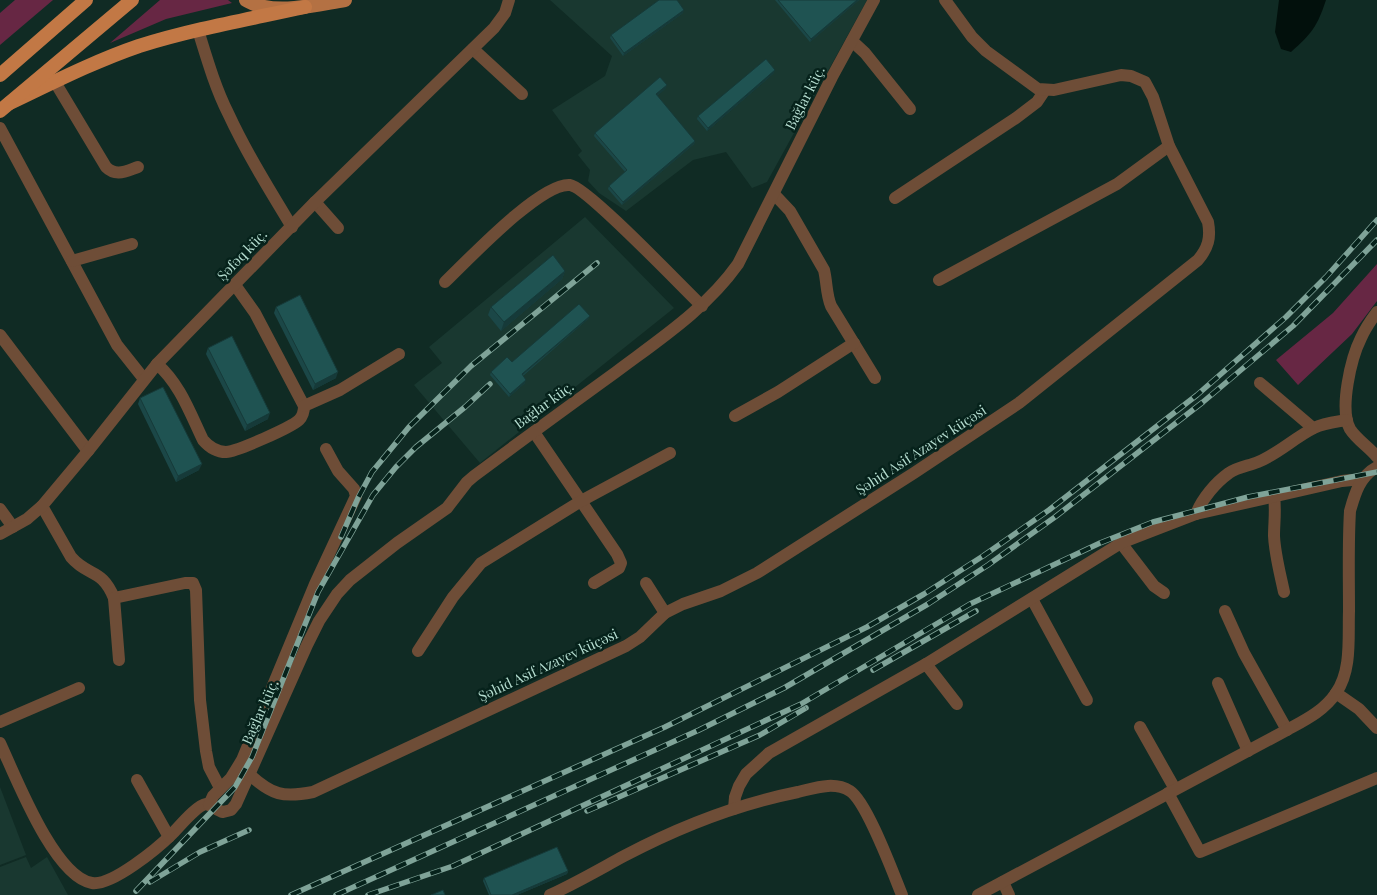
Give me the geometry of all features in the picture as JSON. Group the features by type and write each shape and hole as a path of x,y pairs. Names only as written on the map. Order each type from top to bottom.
{"highway":[{"path":"0,75 86,0"},
{"path":"5,107 132,0"},
{"path":"5,107 56,82 138,47 198,30 305,7"}],"main road":[{"path":"246,0 260,6 305,7 345,0"}],"street":[{"name":"Şəfəq küç.","path":"0,534 27,519 42,506 157,364 315,202 473,49 501,20 509,0"},
{"name":"Bağlar küç.","path":"212,807 223,812 231,810 236,804 319,621 337,594 350,580 397,543 448,508 467,482 474,476 656,342 702,306 724,284 738,264 832,77 874,0"},
{"path":"896,198 1016,118 1037,102 1045,90 1031,84 986,51 972,37 945,0"},
{"path":"198,30 211,72 227,113 292,226"},
{"path":"852,41 865,53 910,109"},
{"path":"473,49 522,94"},
{"name":"Şəhid Asif Azayev küçəsi","path":"249,774 265,788 277,794 296,795 313,792 626,646 640,637 665,613 721,591 757,573 914,473 1019,403 1198,260 1206,250 1210,234 1208,222 1169,146 1153,97 1144,82 1132,76 1121,75 1060,89 1045,90"},
{"path":"56,82 106,167 111,172 118,173 138,167"},
{"path":"0,128 117,345 144,379"},
{"path":"939,280 1117,184 1169,146"},
{"path":"445,282 515,215 558,187 570,185 580,189 610,216 702,306"},
{"path":"774,194 790,211 824,270 827,279 827,295 831,306 875,378"},
{"path":"315,202 338,228"},
{"path":"72,261 132,244"},
{"path":"157,364 177,386 203,440 208,446 216,450 226,452 240,448 299,420 304,412 304,406 255,313 235,285"},
{"path":"1377,312 1361,338 1354,355 1347,396 1347,420 1350,429 1377,457"},
{"path":"0,335 88,451"},
{"path":"736,416 778,392 854,343"},
{"path":"304,406 340,390 399,354"},
{"path":"1260,382 1314,428"},
{"path":"1196,514 1205,497 1228,474 1258,462 1314,428 1347,420"},
{"path":"534,432 617,554 621,563 619,568 594,583"},
{"path":"0,743 36,820 50,845 69,868 84,880 92,883 100,883 142,860 200,807 212,807 210,799 231,778 242,760 315,584 356,496 354,489 338,471 326,449"},
{"path":"418,651 452,596 481,563 581,500 670,453"},
{"path":"978,895 1287,730 1328,704 1343,679 1348,652 1350,510 1360,482 1366,474 1377,467"},
{"path":"734,809 737,792 746,774 769,753 926,664 1121,543 1196,514 1352,480"},
{"path":"1274,496 1276,556 1284,592"},
{"path":"42,506 71,557 109,585 114,598 119,660"},
{"path":"0,509 13,527"},
{"path":"1121,543 1154,586 1164,593"},
{"path":"114,598 185,583 193,584 196,590 200,700 206,752 212,776 220,788"},
{"path":"646,583 665,613"},
{"path":"1032,599 1087,700"},
{"path":"1225,611 1244,653 1287,730"},
{"path":"926,664 957,704"},
{"path":"1218,683 1248,751"},
{"path":"0,722 79,688"},
{"path":"1336,693 1359,709 1377,728"},
{"path":"1140,727 1200,852 1377,778"},
{"path":"137,780 169,837"},
{"path":"550,895 657,840 703,820 789,793 828,785 851,791 862,803 902,895"},
{"path":"1003,882 1009,895"}],"shaded area":[{"path":"15,0 53,0 0,45 0,13"},
{"path":"160,0 228,0 232,3 166,19 110,43"},
{"path":"550,0 867,0 767,182 752,188 726,152 693,160 626,211 599,193 588,181 590,170 578,155 582,151 552,110 605,76 612,56"},
{"path":"1279,0 1326,0 1313,29 1291,52 1281,49 1275,32"},
{"path":"585,217 674,308 480,463 414,385 442,363 429,347"},
{"path":"1377,264 1377,301 1352,334 1298,385 1276,360 1333,313"},
{"path":"0,787 26,855 0,865"},
{"path":"26,857 31,868 47,857 68,895 0,895 0,867"}],"building":[{"path":"659,0 677,0 684,10 624,53 611,35"},
{"path":"778,0 857,0 811,39"},
{"path":"766,59 775,70 708,128 698,116"},
{"path":"660,77 667,85 656,94 695,141 623,202 609,186 627,170 595,133"},
{"path":"553,255 565,271 504,322 491,307"},
{"path":"300,295 338,372 315,384 276,307"},
{"path":"579,304 590,316 522,374 526,380 510,394 491,372 507,357 512,362"},
{"path":"232,336 270,413 247,425 208,348"},
{"path":"163,387 202,464 178,476 140,398"},
{"path":"557,847 568,871 512,895 491,895 484,878"},
{"path":"443,890 445,895 431,895"}],"railway":[{"path":"291,895 665,727 867,627 924,594 1049,510 1197,395 1286,317 1326,277 1377,220"},
{"path":"336,895 699,730 784,688 928,604 988,565 1055,517 1203,402 1293,326 1377,240"},
{"path":"341,537 372,472 409,427 471,366 597,263"},
{"path":"136,891 235,787 252,757 318,592 373,495 396,467 416,447 490,384"},
{"path":"368,895 453,866 801,704 970,604 1100,543 1153,522 1248,497 1377,472"},
{"path":"873,670 976,611"},
{"path":"587,811 760,735 806,708"},
{"path":"150,882 200,852 249,830"}]}
